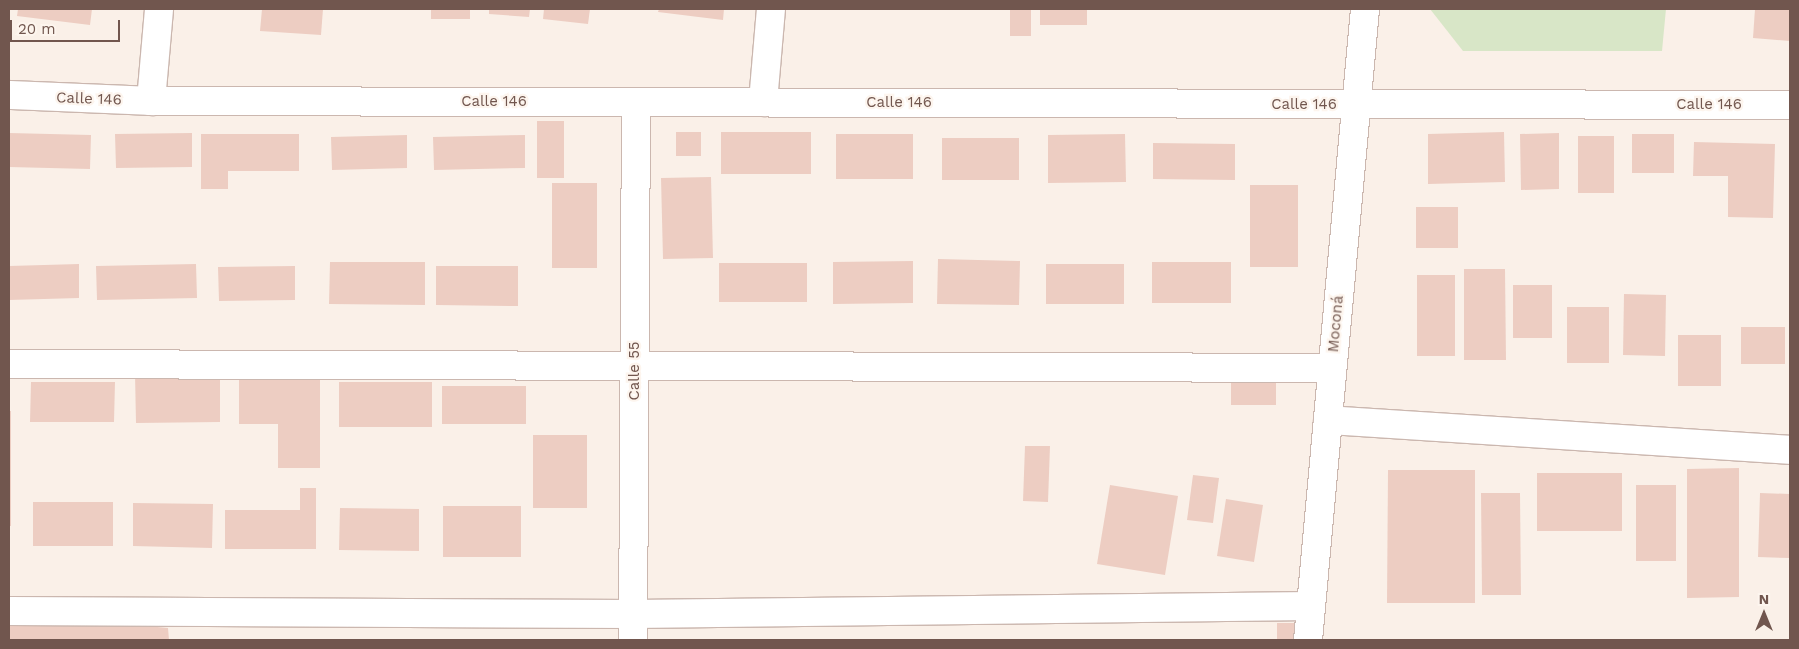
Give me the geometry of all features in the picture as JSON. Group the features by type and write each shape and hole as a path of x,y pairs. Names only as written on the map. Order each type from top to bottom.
{"street":[{"path":"151,101 159,9"},
{"path":"763,102 771,9"},
{"name":"Moconá","path":"1308,640 1365,9"},
{"name":"Calle 146","path":"9,96 151,101 1790,105"},
{"name":"Calle 55","path":"633,640 636,102"},
{"path":"9,364 1332,368"},
{"path":"1328,420 1790,450"},
{"path":"9,611 633,614 1311,606"}],"green space":[{"path":"1430,9 1666,9 1662,51 1463,51"}],"building":[{"path":"18,9 92,9 90,25 17,16"},
{"path":"262,9 323,9 321,35 260,31"},
{"path":"431,9 470,9 470,19 431,19"},
{"path":"489,9 530,9 529,17 489,14"},
{"path":"544,9 590,9 588,24 543,19"},
{"path":"659,9 724,9 723,20 658,12"},
{"path":"1010,9 1031,9 1031,36 1010,36"},
{"path":"1040,9 1087,9 1087,25 1040,25"},
{"path":"1755,9 1790,9 1790,41 1753,38"},
{"path":"537,121 564,121 564,178 537,178"},
{"path":"676,132 701,132 701,156 676,156"},
{"path":"721,132 811,132 811,174 721,174"},
{"path":"1504,132 1505,182 1428,184 1428,134"},
{"path":"9,133 91,135 90,169 9,167"},
{"path":"192,133 192,167 116,168 115,134"},
{"path":"1559,133 1559,189 1521,190 1520,134"},
{"path":"201,134 299,134 299,171 228,171 228,189 201,189"},
{"path":"836,134 913,134 913,179 836,179"},
{"path":"1125,134 1126,182 1048,183 1048,135"},
{"path":"1632,134 1674,134 1674,173 1632,173"},
{"path":"407,135 407,168 332,170 331,137"},
{"path":"525,135 525,168 434,170 433,137"},
{"path":"1578,136 1614,136 1614,193 1578,193"},
{"path":"942,138 1019,138 1019,180 942,180"},
{"path":"1694,142 1775,144 1773,218 1728,217 1728,176 1693,176"},
{"path":"1153,143 1235,144 1235,180 1153,179"},
{"path":"711,177 713,258 663,259 661,178"},
{"path":"552,183 597,183 597,268 552,268"},
{"path":"1250,185 1298,185 1298,267 1250,267"},
{"path":"1416,207 1458,207 1458,248 1416,248"},
{"path":"938,259 1020,261 1019,305 937,304"},
{"path":"913,261 913,303 833,304 833,262"},
{"path":"330,262 425,262 425,305 329,304"},
{"path":"1152,262 1231,262 1231,303 1152,303"},
{"path":"719,263 807,263 807,302 719,302"},
{"path":"79,264 79,298 9,300 9,266"},
{"path":"196,264 197,298 97,300 96,266"},
{"path":"1046,264 1124,264 1124,304 1046,304"},
{"path":"295,266 295,300 219,301 218,267"},
{"path":"436,266 518,266 518,306 436,305"},
{"path":"1464,269 1505,269 1506,360 1464,360"},
{"path":"1417,275 1455,275 1455,356 1417,356"},
{"path":"1513,285 1552,285 1552,338 1513,338"},
{"path":"1624,294 1666,295 1665,356 1623,355"},
{"path":"1567,307 1609,307 1609,363 1567,363"},
{"path":"1741,327 1785,327 1785,364 1741,364"},
{"path":"1678,335 1721,335 1721,386 1678,386"},
{"path":"135,374 220,374 220,422 136,423"},
{"path":"239,375 320,375 320,468 278,468 278,424 239,424"},
{"path":"1231,376 1276,376 1276,405 1231,405"},
{"path":"31,382 115,382 114,422 30,422"},
{"path":"339,382 432,382 432,427 339,427"},
{"path":"442,386 526,386 526,424 442,424"},
{"path":"9,411 11,411 11,526 9,526"},
{"path":"533,435 587,435 587,508 533,508"},
{"path":"1025,446 1050,446 1048,502 1023,501"},
{"path":"1739,468 1739,597 1687,598 1687,469"},
{"path":"1388,470 1475,470 1475,603 1387,603"},
{"path":"1537,473 1622,473 1622,531 1537,531"},
{"path":"1193,475 1219,478 1213,523 1187,520"},
{"path":"1110,485 1178,496 1165,575 1097,564"},
{"path":"1636,485 1676,485 1676,561 1636,561"},
{"path":"300,488 316,488 316,549 225,549 225,510 300,510"},
{"path":"1481,493 1520,493 1521,595 1482,595"},
{"path":"1760,493 1790,494 1790,558 1758,557"},
{"path":"1226,499 1263,505 1254,562 1217,556"},
{"path":"33,502 113,502 113,546 33,546"},
{"path":"133,503 213,504 212,548 133,546"},
{"path":"443,506 521,506 521,557 443,557"},
{"path":"340,508 419,509 419,551 339,550"},
{"path":"9,623 115,623 168,628 169,640 9,640"},
{"path":"1277,623 1303,623 1303,640 1277,640"}]}
